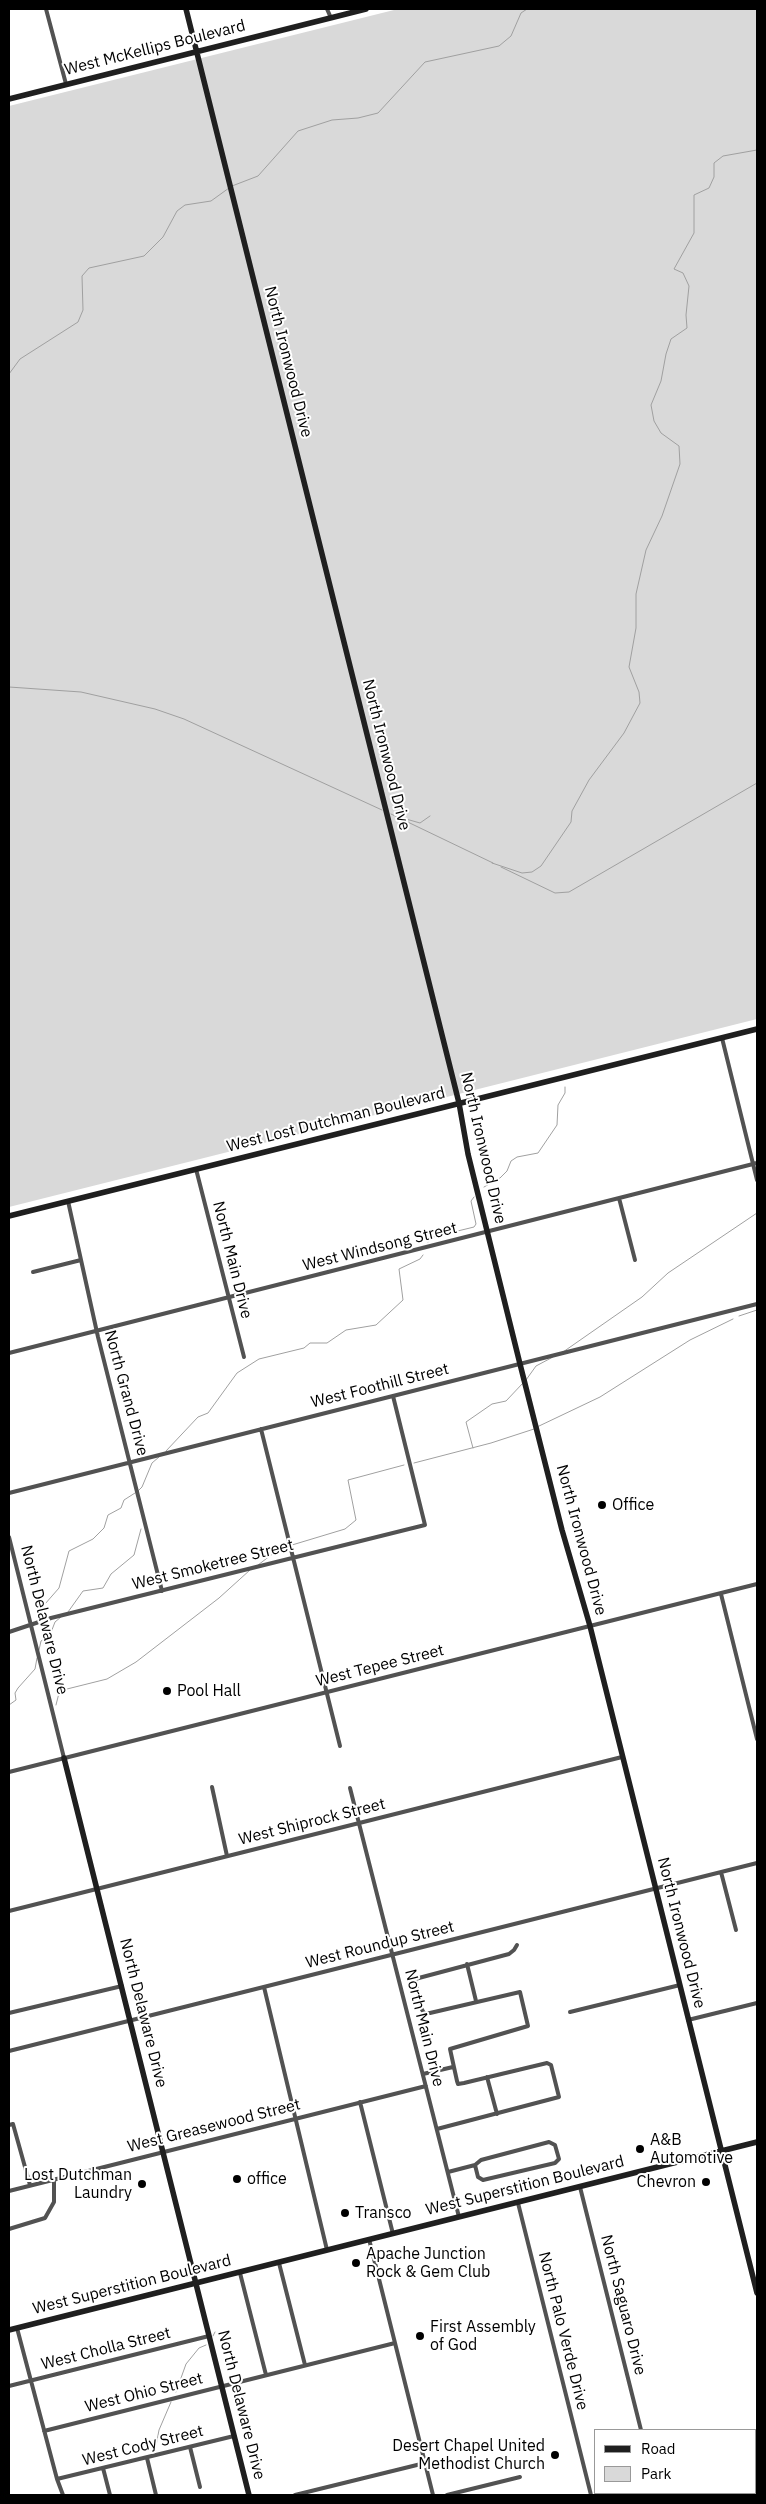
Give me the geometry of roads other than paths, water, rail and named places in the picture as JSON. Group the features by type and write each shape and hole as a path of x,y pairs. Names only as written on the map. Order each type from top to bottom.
{"street":[{"path":"46,9 66,84"},
{"name":"North Ironwood Drive","path":"186,9 459,1103 468,1154 520,1364 562,1530 590,1626 757,2292"},
{"path":"327,9 331,18"},
{"name":"West McKellips Boulevard","path":"9,99 366,9"},
{"name":"West Lost Dutchman Boulevard","path":"9,1216 757,1029"},
{"path":"722,1038 755,1163 757,1180"},
{"name":"West Windsong Street","path":"9,1353 228,1299 755,1163"},
{"name":"North Main Drive","path":"196,1169 244,1357"},
{"path":"619,1198 635,1260"},
{"name":"North Grand Drive","path":"68,1201 97,1331 162,1591"},
{"path":"34,1272 81,1260"},
{"name":"West Foothill Street","path":"9,1493 757,1304"},
{"name":"West Smoketree Street","path":"9,1632 57,1617 425,1525 393,1396"},
{"path":"261,1429 340,1746"},
{"name":"North Delaware Drive","path":"9,1537 249,2495"},
{"name":"West Tepee Street","path":"9,1772 757,1584"},
{"path":"721,1594 756,1724 757,1739"},
{"name":"West Shiprock Street","path":"9,1912 622,1757"},
{"path":"212,1787 228,1856"},
{"name":"North Main Drive","path":"350,1788 459,2217"},
{"name":"West Roundup Street","path":"9,2051 757,1863"},
{"path":"721,1872 736,1930"},
{"path":"437,2129 559,2097 550,2063 458,2084 450,2049 528,2026 520,1992 424,2013 415,1978 509,1954 516,1945"},
{"path":"467,1964 476,2002"},
{"path":"570,2012 680,1985"},
{"path":"9,2013 122,1986"},
{"path":"264,1987 327,2250"},
{"path":"688,2020 757,2003"},
{"path":"423,2074 453,2067"},
{"path":"488,2077 497,2114"},
{"name":"West Greasewood Street","path":"9,2191 426,2086"},
{"path":"360,2102 393,2234"},
{"path":"11,2125 30,2185"},
{"path":"448,2172 475,2165 481,2160 549,2142 556,2145 559,2159 555,2163 483,2180 478,2178 475,2165"},
{"name":"West Superstition Boulevard","path":"9,2330 757,2142"},
{"path":"9,2229 45,2218 54,2202 54,2180"},
{"name":"North Saguaro Drive","path":"580,2187 641,2429"},
{"name":"North Palo Verde Drive","path":"518,2202 591,2495"},
{"path":"369,2240 433,2495"},
{"path":"279,2263 306,2365"},
{"path":"240,2273 266,2375"},
{"path":"17,2328 57,2479 63,2495"},
{"name":"West Cholla Street","path":"9,2386 210,2336"},
{"name":"West Ohio Street","path":"44,2430 395,2343"},
{"name":"West Cody Street","path":"57,2479 235,2436"},
{"path":"190,2447 200,2487"},
{"path":"146,2458 156,2495"},
{"path":"295,2495 425,2462"},
{"path":"104,2468 110,2495"},
{"path":"447,2495 520,2477"}],"waterway":[{"path":"232,186 258,176 298,131 332,120 358,118 378,113 425,62 499,46 511,36 521,13 527,9"},
{"path":"492,863 522,873 532,872 541,866 571,822 572,811 589,780 624,733 640,703 639,692 629,667 636,628 636,594 646,550 662,516 680,464 679,446 661,433 654,421 651,405 661,381 671,339 687,328 686,315 689,286 683,273 674,269 694,233 694,195 709,188 714,177 714,163 723,156 757,150"},
{"path":"9,374 20,359 78,322 83,310 82,276 89,268 144,256 163,237 177,211 185,205 211,201 229,188"},
{"path":"9,687 81,692 155,709 184,719 382,810"},
{"path":"501,867 555,893 569,892 757,783"},
{"path":"391,814 493,863"},
{"path":"399,817 420,823 430,816"},
{"path":"484,1187 500,1178 507,1171 511,1161 517,1157 538,1153 557,1125 558,1105 565,1093 565,1087"},
{"path":"428,1242 429,1238 474,1227 476,1224 471,1201 474,1197"},
{"path":"563,1352 642,1297 668,1273 757,1213"},
{"path":"166,1451 198,1417 208,1413 237,1373 259,1359 304,1348 310,1343 327,1343 346,1330 376,1325 403,1300 399,1269 420,1259 423,1255"},
{"path":"739,1316 757,1310"},
{"path":"537,1427 600,1397 690,1340 733,1319"},
{"path":"526,1380 536,1366 553,1357"},
{"path":"473,1448 466,1422 492,1404 506,1401 523,1383"},
{"path":"414,1463 491,1443 534,1429"},
{"path":"138,1491 142,1487 152,1463 159,1457"},
{"path":"292,1545 345,1529 356,1520 348,1480 404,1465"},
{"path":"38,1612 59,1588 69,1551 93,1539 104,1528 108,1515 121,1508 124,1500 135,1493"},
{"path":"68,1612 83,1591 103,1588 111,1574 134,1555 141,1529"},
{"path":"258,1565 279,1549 288,1546"},
{"path":"56,1705 59,1693 63,1690 107,1679 136,1662 219,1598 250,1570"},
{"path":"39,1650 41,1641 50,1635 55,1622 61,1617"},
{"path":"9,1705 16,1700 15,1693 18,1688 35,1669 37,1658"},
{"path":"213,2336 215,2332"},
{"path":"176,2392 186,2364 199,2348 206,2345"},
{"path":"155,2451 159,2430 171,2402"}],"place":[{"name":"Office","path":"602,1505"},
{"name":"Pool Hall","path":"167,1691"},
{"name":"A&B Automotive","path":"640,2149"},
{"name":"office","path":"237,2179"},
{"name":"Chevron","path":"706,2182"},
{"name":"Lost Dutchman Laundry","path":"142,2184"},
{"name":"Transco","path":"345,2213"},
{"name":"Apache Junction Rock & Gem Club","path":"356,2263"},
{"name":"First Assembly of God","path":"420,2336"},
{"name":"Desert Chapel United Methodist Church","path":"555,2455"}]}
